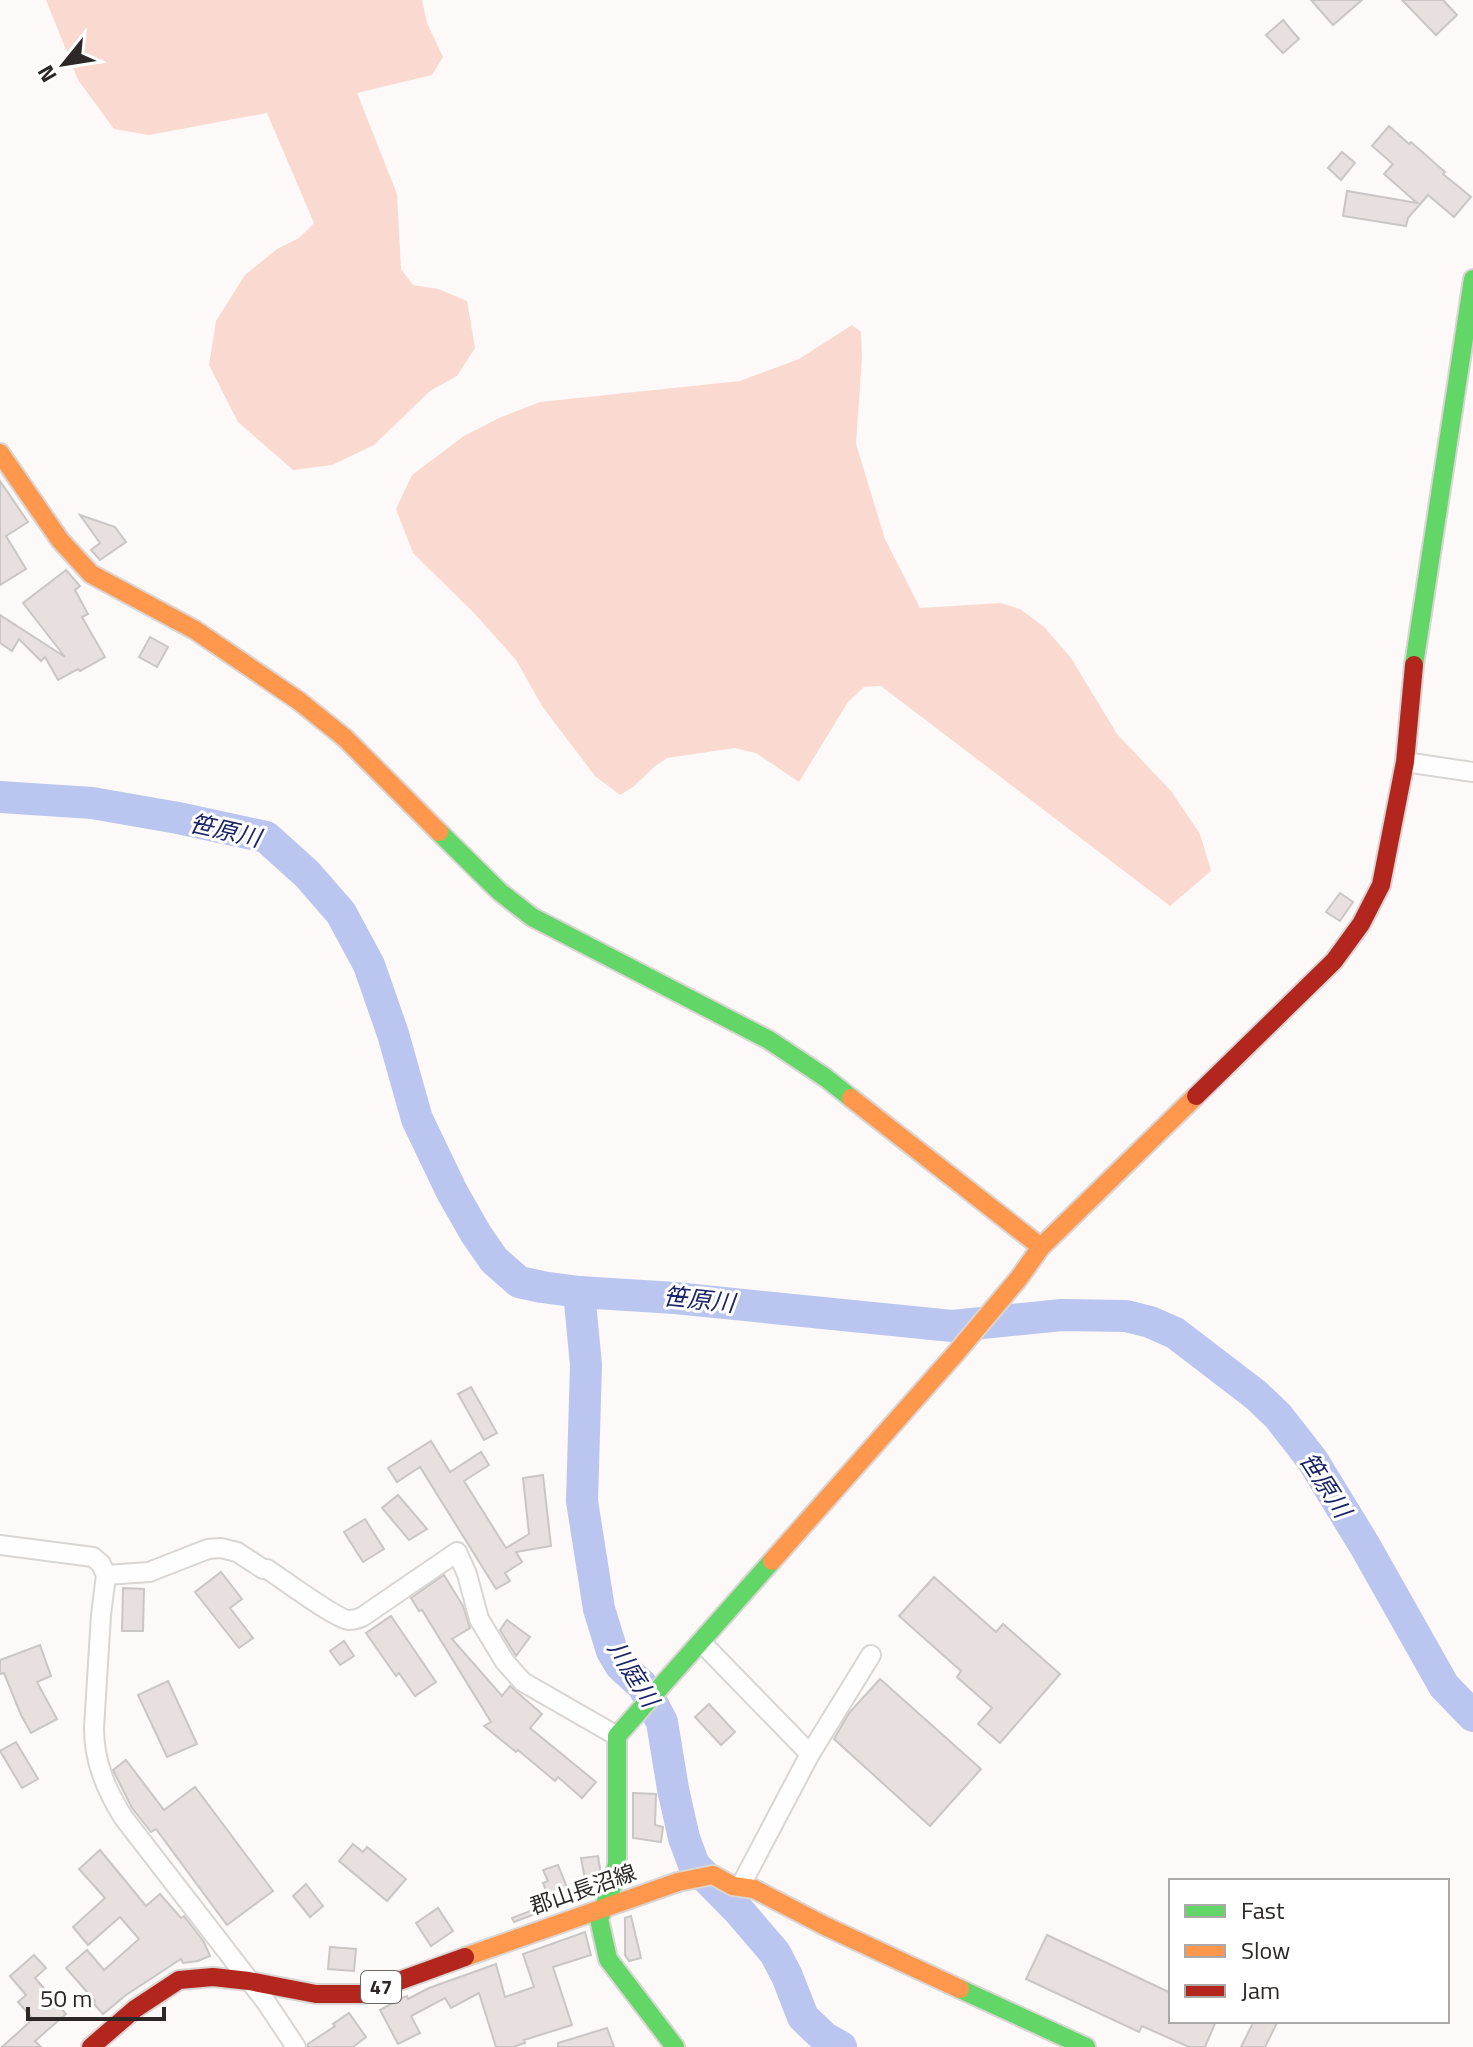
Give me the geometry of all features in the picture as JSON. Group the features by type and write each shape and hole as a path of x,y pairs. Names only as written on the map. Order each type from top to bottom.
{"street":[{"path":"675,2047 608,1959 599,1919 614,1882 617,1863 617,1736 956,1353 1041,1247 1334,961 1361,924 1381,885 1405,762 1411,685 1473,279"},
{"path":"0,453 60,540 91,574 195,630 299,701 345,738 500,892 532,917 769,1040 826,1078 1041,1247"},
{"path":"1405,762 1473,772"},
{"path":"0,1545 93,1557 101,1564 106,1575 94,1728 99,1770 123,1817 266,2002 296,2047"},
{"path":"106,1575 149,1572 208,1549 221,1548 237,1552 330,1611 352,1621 457,1552 467,1574 479,1619 505,1662 523,1682 617,1736"},
{"path":"701,1642 810,1754"},
{"path":"737,1886 810,1754 871,1655"},
{"name":"郡山長沼線","path":"91,2047 135,2009 179,1980 213,1977 316,1994 363,1994 604,1907 678,1882 713,1875 737,1886 754,1889 825,1926 1086,2047"}],"shaded area":[{"path":"46,0 422,0 427,23 443,57 432,75 357,93 397,194 401,269 413,285 438,289 467,301 475,348 457,376 430,391 374,445 332,465 293,470 238,422 209,365 216,321 245,275 277,249 299,238 314,223 267,113 149,135 114,129 78,80"},
{"path":"852,325 861,332 862,357 856,444 885,539 920,608 1001,603 1020,609 1044,627 1071,658 1117,734 1171,791 1200,834 1211,871 1170,906 881,686 864,687 848,702 799,782 756,753 735,748 667,758 620,795 595,776 542,706 516,660 413,553 396,509 412,475 464,436 540,402 740,381 799,359"}],"building":[{"path":"1311,0 1362,0 1333,25"},
{"path":"1402,0 1443,0 1457,15 1436,35"},
{"path":"1283,20 1299,39 1283,53 1266,35"},
{"path":"1389,126 1471,197 1454,217 1428,195 1408,218 1406,226 1343,216 1347,191 1417,203 1384,174 1393,164 1372,146"},
{"path":"1342,152 1355,163 1341,180 1328,168"},
{"path":"0,481 28,522 6,536 26,569 0,585"},
{"path":"80,515 115,527 126,542 100,560 91,550 100,543"},
{"path":"66,570 80,586 75,590 88,614 82,617 105,657 58,680 45,657 41,661 19,639 12,651 0,643 0,615 65,657 23,603"},
{"path":"150,637 168,647 157,667 139,657"},
{"path":"1340,893 1353,902 1340,921 1326,912"},
{"path":"471,1387 497,1433 484,1440 458,1394"},
{"path":"431,1441 450,1472 481,1452 489,1465 464,1481 506,1548 529,1534 523,1478 543,1475 551,1546 516,1552 522,1562 505,1573 510,1581 496,1589 420,1467 397,1482 388,1468"},
{"path":"398,1495 427,1529 409,1540 382,1508"},
{"path":"365,1519 384,1549 363,1562 344,1532"},
{"path":"221,1572 242,1599 230,1608 253,1638 239,1648 195,1592"},
{"path":"444,1575 463,1606 470,1628 452,1639 502,1696 510,1686 542,1714 530,1728 596,1782 582,1798 558,1777 555,1781 484,1726 491,1722 422,1610 419,1611 411,1598"},
{"path":"934,1577 996,1632 1003,1624 1060,1674 1000,1743 978,1724 992,1708 957,1677 961,1671 899,1616"},
{"path":"123,1588 144,1589 143,1631 122,1631"},
{"path":"391,1616 436,1682 415,1696 399,1673 396,1676 366,1633"},
{"path":"507,1620 530,1637 516,1656 500,1630"},
{"path":"344,1641 354,1656 340,1665 330,1651"},
{"path":"40,1645 51,1676 37,1682 57,1719 31,1733 4,1673 0,1674 0,1660"},
{"path":"880,1679 981,1769 930,1826 834,1739 849,1713"},
{"path":"168,1681 197,1744 167,1757 138,1695"},
{"path":"709,1704 735,1732 721,1745 695,1717"},
{"path":"16,1742 38,1779 22,1788 0,1751"},
{"path":"126,1760 164,1810 195,1787 273,1891 227,1925 156,1829 151,1832 132,1808 113,1770"},
{"path":"633,1793 656,1794 655,1825 663,1827 661,1842 633,1838"},
{"path":"353,1844 363,1852 367,1847 406,1879 387,1901 339,1861"},
{"path":"100,1850 146,1906 160,1894 181,1918 184,1916 204,1942 210,1956 183,1963 181,1959 103,2014 66,1968 87,1950 104,1970 139,1939 120,1917 88,1945 73,1927 105,1898 79,1869"},
{"path":"598,1856 600,1869 596,1883 586,1885 581,1858"},
{"path":"558,1865 572,1900 514,1922 512,1918 533,1910 529,1898 546,1890 543,1883 548,1881 543,1870"},
{"path":"306,1884 323,1906 310,1917 293,1896"},
{"path":"438,1908 453,1931 431,1946 416,1923"},
{"path":"631,1916 641,1958 629,1961 625,1955 625,1918"},
{"path":"585,1932 591,1955 553,1967 572,2025 524,2040 525,2043 496,2047 479,1993 451,2008 445,1998 411,2016 420,2033 398,2044 380,2010 404,1997 408,1999 429,1988 496,1964 505,1997 534,1987 523,1954"},
{"path":"1047,1935 1169,1992 1169,2023 1215,2023 1205,2047 1189,2047 1142,2026 1139,2032 1026,1979"},
{"path":"330,1947 356,1949 354,1971 328,1969"},
{"path":"34,1955 46,1968 35,1978 66,2014 35,2041 41,2047 2,2047 33,2019 18,2002 26,1995 10,1976"},
{"path":"349,2013 366,2037 353,2047 308,2047 308,2044"},
{"path":"1253,2023 1277,2023 1265,2047 1241,2047"},
{"path":"607,2028 614,2047 558,2047 558,2043"}],"waterway":[{"name":"笹原川","path":"0,797 92,803 266,837 307,874 341,913 369,965 417,1119 452,1192 494,1260 519,1282 579,1292 675,1298 952,1326 1062,1315 1126,1316 1175,1333 1256,1395 1296,1439 1365,1546 1444,1686 1473,1716"},
{"name":"川庭川","path":"579,1292 586,1365 582,1501 599,1609 612,1651 621,1666 643,1686 662,1722 673,1789 684,1838 694,1865 775,1953 803,2017 825,2038 841,2047"}],"traffic: fast":[{"path":"1414,665 1473,279"},
{"path":"439,832 500,892 532,917 769,1040 851,1098"},
{"path":"675,2047 608,1959 599,1919 614,1882 617,1863 617,1736 772,1561"},
{"path":"960,1989 1086,2047"}],"traffic: slow":[{"path":"0,453 60,540 91,574 195,630 299,701 345,738 439,832"},
{"path":"772,1561 956,1353 1041,1247 1196,1096"},
{"path":"851,1098 1041,1247"},
{"path":"465,1957 678,1882 713,1875 733,1886 754,1889 960,1989"}],"traffic: jam":[{"path":"1196,1096 1334,961 1361,924 1381,885 1405,762 1414,665"},
{"path":"91,2047 135,2009 179,1980 213,1977 316,1994 363,1994 465,1957"}]}
